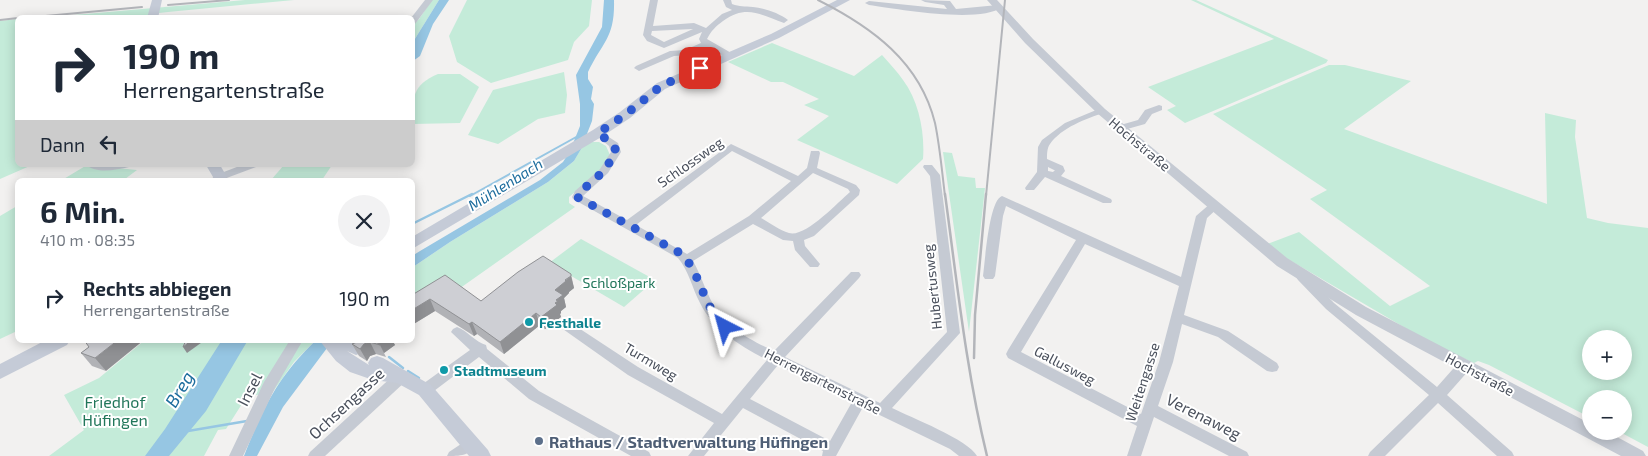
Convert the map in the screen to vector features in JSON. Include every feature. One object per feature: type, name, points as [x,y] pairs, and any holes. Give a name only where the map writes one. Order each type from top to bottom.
[{"type":"main road","points":[[153,15],[157,0]]},
{"type":"main road","points":[[415,242],[561,156],[625,115],[661,86],[796,26],[845,0]]},
{"type":"main road","points":[[0,372],[56,343]]},
{"type":"main road","points":[[342,344],[345,360],[366,373],[401,377]]},
{"type":"main road","points":[[377,363],[426,390],[475,450]]},
{"type":"street","points":[[415,18],[429,0]]},
{"type":"street","points":[[654,0],[647,35],[650,39],[661,44],[667,44],[704,30],[737,9],[760,10],[784,20]]},
{"type":"street","points":[[727,0],[730,5],[737,9]]},
{"type":"street","points":[[925,0],[947,3],[954,12]]},
{"type":"street","points":[[869,3],[971,13],[995,4]]},
{"type":"street","name":"Hochstraße","points":[[995,4],[1030,41],[1120,128],[1299,274],[1360,311],[1637,456]]},
{"type":"street","points":[[648,29],[689,26],[704,30]]},
{"type":"street","points":[[704,30],[703,39],[706,44],[730,56]]},
{"type":"street","points":[[667,44],[679,54]]},
{"type":"street","points":[[639,68],[672,53],[686,53],[706,44]]},
{"type":"street","points":[[1120,128],[1142,122],[1148,112],[1159,108]]},
{"type":"street","points":[[1030,188],[1047,170],[1043,148],[1048,138],[1090,114],[1101,111]]},
{"type":"street","points":[[592,136],[614,145],[616,152],[604,171],[577,197],[676,250],[687,259],[753,220],[812,169],[815,154]]},
{"type":"street","name":"Schlossweg","points":[[629,224],[731,147],[798,180]]},
{"type":"street","points":[[217,174],[244,167]]},
{"type":"street","name":"Hubertusweg","points":[[882,410],[954,333],[934,175],[928,167]]},
{"type":"street","points":[[753,220],[787,237],[798,238],[810,233],[855,193],[852,187],[812,169]]},
{"type":"street","points":[[1047,170],[1107,201]]},
{"type":"street","points":[[989,276],[997,216],[1002,200],[1186,284]]},
{"type":"street","name":"Weitengasse","points":[[1134,456],[1166,362],[1202,216],[1215,206]]},
{"type":"street","points":[[798,238],[799,247],[814,264]]},
{"type":"street","name":"Gallusweg","points":[[1083,238],[1013,354],[1144,423]]},
{"type":"street","name":"Herrengartenstraße","points":[[687,259],[714,317],[740,338],[860,400],[956,445],[970,456]]},
{"type":"street","name":"Hochstraße","points":[[1299,274],[1330,306],[1438,395],[1507,456]]},
{"type":"street","points":[[695,456],[776,358],[855,275]]},
{"type":"street","points":[[1177,317],[1223,334],[1272,367]]},
{"type":"street","name":"Turmweg","points":[[564,324],[633,371],[724,422]]},
{"type":"street","points":[[458,332],[534,395],[644,456]]},
{"type":"street","name":"Insel","points":[[236,456],[270,386],[296,343]]},
{"type":"street","points":[[426,390],[481,350]]},
{"type":"street","points":[[1375,456],[1438,395],[1465,365]]},
{"type":"street","name":"Ochsengasse","points":[[315,456],[383,396],[401,377]]},
{"type":"street","points":[[741,401],[830,453],[860,400]]},
{"type":"street","name":"Verenaweg","points":[[1150,408],[1242,456]]},
{"type":"street","points":[[454,456],[475,450]]},
{"type":"green space","points":[[245,0],[294,0],[150,15],[73,15]]},
{"type":"green space","points":[[432,0],[439,0],[415,39],[415,23]]},
{"type":"green space","points":[[467,0],[592,0],[589,26],[574,42],[568,60],[491,83],[457,62],[449,36]]},
{"type":"green space","points":[[1191,0],[1196,0],[1328,60],[1326,63],[1185,123],[1167,110],[1176,106],[1148,87],[1274,39]]},
{"type":"green space","points":[[15,19],[15,167],[27,167],[0,179],[0,21]]},
{"type":"green space","points":[[772,43],[854,76],[882,55],[909,88],[917,107],[922,128],[923,159],[897,184],[797,140],[829,116],[804,105],[819,99],[783,82],[771,82],[728,62]]},
{"type":"green space","points":[[1329,65],[1345,65],[1411,81],[1344,129],[1547,204],[1545,113],[1576,120],[1575,137],[1587,218],[1608,223],[1648,228],[1648,447],[1632,438],[1632,390],[1582,390],[1582,413],[1489,365],[1478,361],[1474,363],[1436,346],[1286,258],[1267,244],[1299,232],[1390,306],[1430,286],[1310,199],[1327,190],[1213,114]]},
{"type":"green space","points":[[564,72],[567,95],[565,113],[538,119],[498,144],[468,135],[493,90]]},
{"type":"green space","points":[[438,74],[460,74],[479,87],[460,123],[415,124],[415,93],[429,78]]},
{"type":"green space","points":[[599,142],[606,146],[610,155],[601,170],[569,197],[569,203],[575,207],[456,291],[415,310],[415,266],[548,182],[574,161],[583,145]]},
{"type":"green space","points":[[943,152],[952,153],[958,176],[975,178],[976,188],[985,188],[969,332]]},
{"type":"green space","points":[[84,167],[137,170],[126,178],[65,178]]},
{"type":"green space","points":[[282,167],[331,167],[323,178],[273,178]]},
{"type":"green space","points":[[15,207],[15,332],[0,339],[0,216]]},
{"type":"green space","name":"Schloßpark","points":[[581,239],[655,280],[624,307],[549,263]]},
{"type":"green space","name":"Friedhof Hüfingen","points":[[141,343],[313,343],[294,362],[272,393],[247,396],[226,429],[218,430],[204,456],[49,456],[84,430],[64,395],[99,378]]},
{"type":"water","points":[[439,0],[449,0],[433,24],[420,56],[415,60],[415,39]]},
{"type":"water","points":[[604,0],[614,0],[614,13],[610,31],[588,72],[588,79],[593,87],[591,99],[594,104],[592,121],[574,161],[548,182],[415,266],[415,254],[540,180],[563,162],[570,151],[580,126],[580,104],[576,75],[602,27]]},
{"type":"water","points":[[220,343],[246,343],[206,411],[169,456],[145,456],[165,429]]},
{"type":"water","points":[[313,343],[331,343],[283,407],[257,456],[244,456],[258,422],[273,394],[291,367]]},
{"type":"building","points":[[543,256],[571,274],[571,276],[555,290],[563,295],[556,300],[558,301],[555,303],[557,305],[541,317],[536,313],[500,342],[472,322],[469,324],[430,299],[415,308],[415,293],[445,275],[481,301],[518,272]]},
{"type":"building","points":[[86,343],[114,343],[95,358],[81,353],[89,347]]},
{"type":"building","points":[[354,343],[367,343],[360,349],[352,344]]},
{"type":"waterway","name":"Mühlenbach","points":[[470,196],[578,136]]},
{"type":"waterway","name":"Mühlenbach","points":[[415,222],[472,194]]},
{"type":"waterway","points":[[389,357],[403,368]]},
{"type":"waterway","points":[[408,371],[419,378]]},
{"type":"waterway","points":[[188,431],[247,421]]},
{"type":"railway","points":[[168,5],[229,0]]},
{"type":"railway","points":[[818,0],[857,22],[875,35],[906,64],[918,82],[928,101],[935,123],[945,196]]},
{"type":"railway","points":[[986,196],[1005,0]]},
{"type":"railway","points":[[56,15],[142,7]]},
{"type":"railway","points":[[0,20],[15,18]]},
{"type":"railway","points":[[945,194],[973,391],[987,456]]},
{"type":"railway","points":[[974,358],[975,315],[986,194]]},
{"type":"place","name":"Festhalle","points":[[529,322]]},
{"type":"place","name":"Stadtmuseum","points":[[444,370]]},
{"type":"place","name":"Rathaus / Stadtverwaltung Hüfingen","points":[[539,441]]},
{"type":"route","points":[[700,68],[653,91],[625,115],[598,133],[614,145],[616,152],[604,171],[577,197],[682,254],[692,267],[714,317],[725,327]]},
{"type":"water label","name":"Breg","points":[[179,389]]}]
